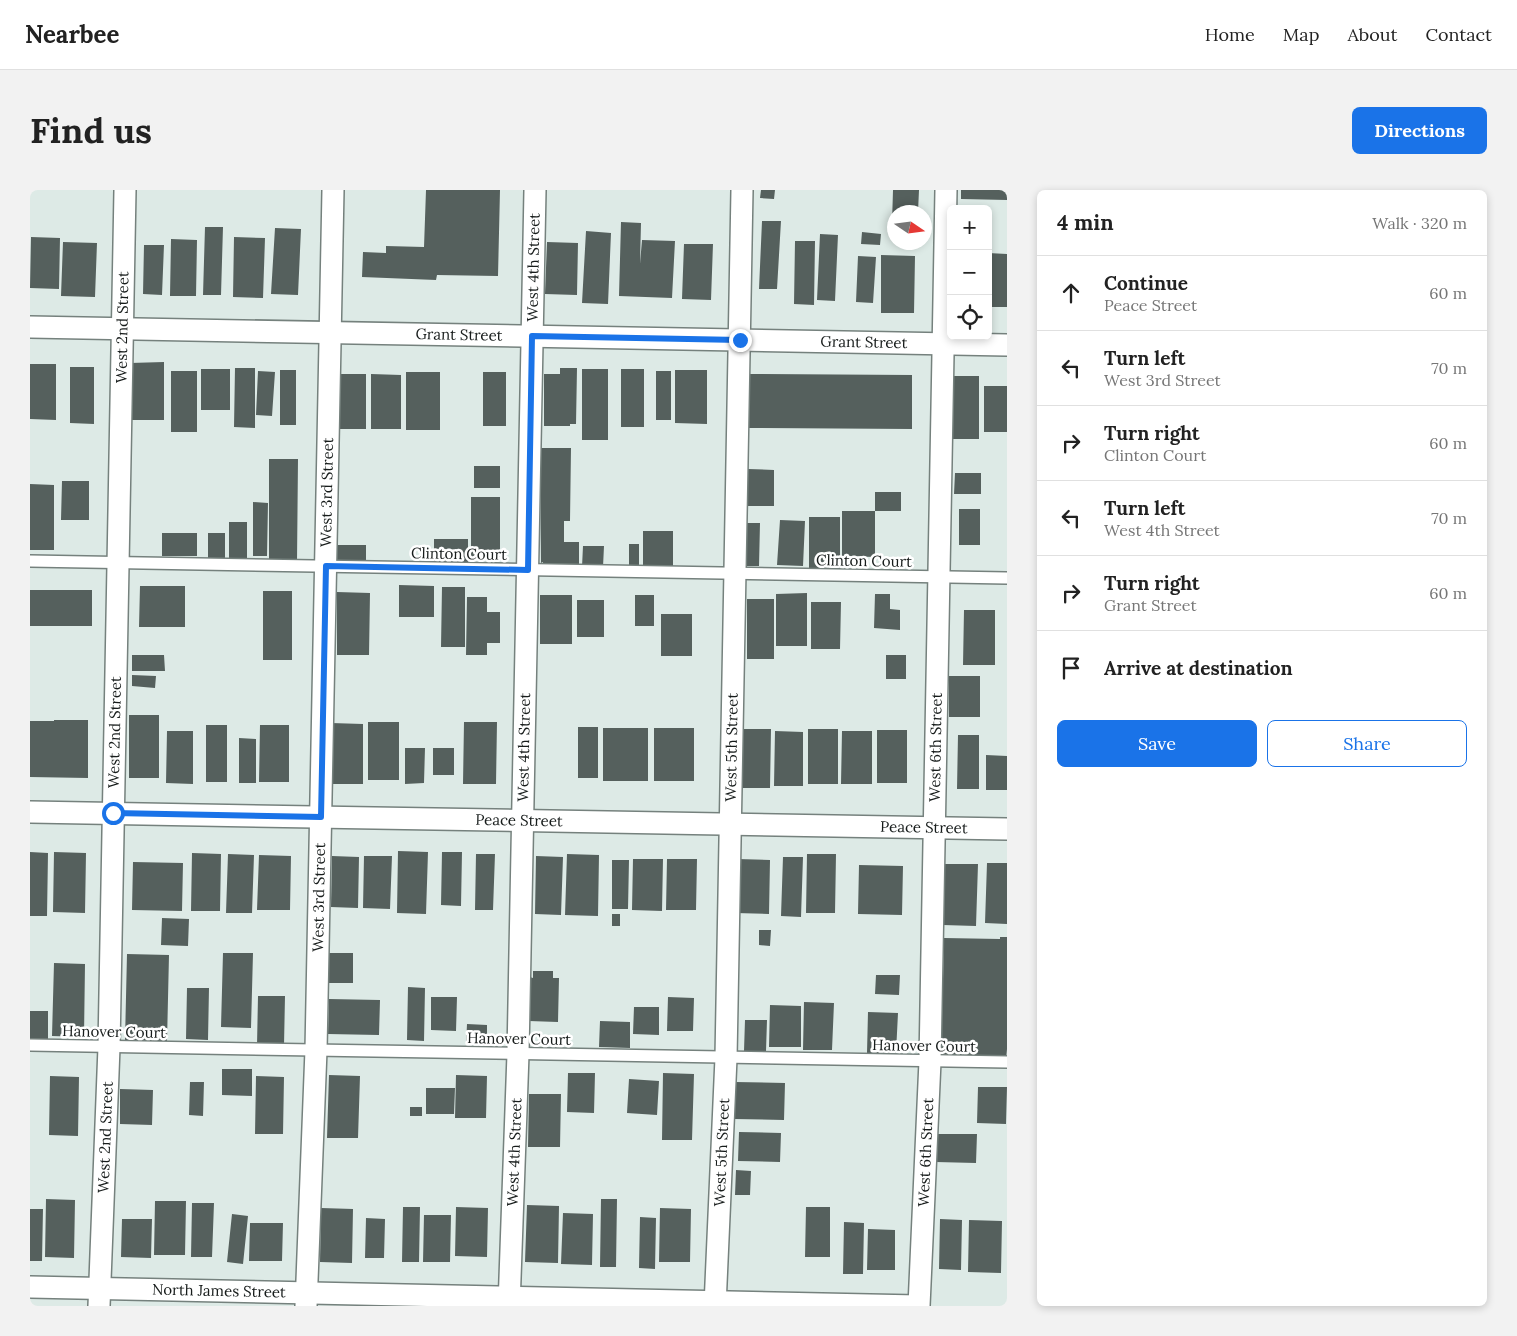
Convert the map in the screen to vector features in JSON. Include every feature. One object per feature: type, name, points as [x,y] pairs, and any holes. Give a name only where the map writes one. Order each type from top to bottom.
[{"type":"street","name":"West 2nd Street","points":[[99,1297],[108,1047],[125,190]]},
{"type":"street","name":"West 3rd Street","points":[[306,1300],[316,1050],[333,190]]},
{"type":"street","name":"West 4th Street","points":[[509,1302],[518,1054],[535,190]]},
{"type":"street","name":"West 5th Street","points":[[715,1304],[726,1058],[742,190]]},
{"type":"street","name":"West 6th Street","points":[[919,1306],[930,1061],[946,190]]},
{"type":"street","name":"Grant Street","points":[[30,327],[1007,345]]},
{"type":"street","name":"Peace Street","points":[[30,812],[1007,829]]},
{"type":"street","name":"North James Street","points":[[30,1287],[99,1297],[919,1306]]},
{"type":"lane","name":"Clinton Court","points":[[30,561],[1007,578]]},
{"type":"lane","name":"Hanover Court","points":[[30,1045],[1007,1062]]},
{"type":"building","points":[[426,190],[500,190],[498,276],[437,275],[436,280],[362,277],[363,252],[386,253],[386,246],[424,247]]},
{"type":"building","points":[[761,190],[775,190],[774,199],[760,198]]},
{"type":"building","points":[[893,190],[919,190],[918,205],[893,205]]},
{"type":"building","points":[[961,190],[1007,190],[1007,200],[961,199]]},
{"type":"building","points":[[762,221],[781,221],[777,289],[759,289]]},
{"type":"building","points":[[621,222],[641,223],[640,264],[642,240],[675,241],[672,298],[619,296]]},
{"type":"building","points":[[205,227],[223,227],[221,295],[203,295]]},
{"type":"building","points":[[275,228],[301,229],[298,295],[271,294]]},
{"type":"building","points":[[586,231],[611,233],[608,304],[582,303]]},
{"type":"building","points":[[862,232],[881,234],[880,245],[861,244]]},
{"type":"building","points":[[820,234],[838,235],[835,301],[817,300]]},
{"type":"building","points":[[31,237],[60,238],[59,289],[30,288]]},
{"type":"building","points":[[234,237],[265,238],[263,298],[233,297]]},
{"type":"building","points":[[171,239],[197,240],[196,296],[170,296]]},
{"type":"building","points":[[795,241],[815,241],[814,305],[794,304]]},
{"type":"building","points":[[63,242],[97,243],[95,297],[61,296]]},
{"type":"building","points":[[547,242],[578,243],[577,295],[545,294]]},
{"type":"building","points":[[684,244],[713,244],[711,300],[682,299]]},
{"type":"building","points":[[144,245],[164,245],[162,295],[143,294]]},
{"type":"building","points":[[992,253],[1007,254],[1007,307],[992,307]]},
{"type":"building","points":[[881,255],[915,256],[914,313],[881,313]]},
{"type":"building","points":[[858,256],[876,257],[873,303],[856,302]]},
{"type":"building","points":[[164,362],[164,420],[129,420],[130,363]]},
{"type":"building","points":[[30,364],[56,364],[56,420],[30,419]]},
{"type":"building","points":[[70,367],[94,367],[94,424],[70,423]]},
{"type":"building","points":[[235,368],[255,368],[255,428],[234,427]]},
{"type":"building","points":[[560,368],[577,368],[576,424],[570,424],[570,426],[544,426],[544,374],[560,374]]},
{"type":"building","points":[[201,369],[230,369],[230,410],[201,410]]},
{"type":"building","points":[[582,369],[608,369],[608,440],[582,440]]},
{"type":"building","points":[[621,369],[644,369],[644,427],[621,427]]},
{"type":"building","points":[[280,370],[296,370],[296,425],[280,425]]},
{"type":"building","points":[[675,370],[707,370],[707,424],[675,423]]},
{"type":"building","points":[[171,371],[197,371],[197,432],[171,432]]},
{"type":"building","points":[[258,371],[275,372],[272,416],[256,415]]},
{"type":"building","points":[[656,371],[671,371],[671,420],[656,420]]},
{"type":"building","points":[[406,372],[440,372],[440,430],[406,430]]},
{"type":"building","points":[[483,372],[506,372],[506,426],[483,426]]},
{"type":"building","points":[[339,374],[366,374],[366,429],[339,429]]},
{"type":"building","points":[[371,374],[401,375],[401,429],[371,429]]},
{"type":"building","points":[[749,374],[912,375],[912,429],[749,428]]},
{"type":"building","points":[[952,376],[979,376],[979,439],[952,439]]},
{"type":"building","points":[[984,386],[1007,386],[1007,432],[984,432]]},
{"type":"building","points":[[540,448],[571,448],[570,521],[564,521],[564,542],[579,542],[579,567],[543,567],[543,562],[541,563]]},
{"type":"building","points":[[269,459],[298,459],[297,562],[269,561]]},
{"type":"building","points":[[474,466],[500,466],[500,488],[474,488]]},
{"type":"building","points":[[748,469],[774,470],[774,506],[747,506]]},
{"type":"building","points":[[955,473],[981,473],[981,494],[954,494]]},
{"type":"building","points":[[62,481],[89,481],[89,520],[61,520]]},
{"type":"building","points":[[30,484],[54,485],[54,550],[30,550]]},
{"type":"building","points":[[875,492],[901,492],[901,511],[875,511]]},
{"type":"building","points":[[471,497],[500,497],[500,559],[471,559]]},
{"type":"building","points":[[253,502],[268,503],[267,556],[253,556]]},
{"type":"building","points":[[959,509],[980,509],[980,545],[959,545]]},
{"type":"building","points":[[842,511],[875,511],[875,557],[842,556]]},
{"type":"building","points":[[809,517],[840,517],[840,569],[809,569]]},
{"type":"building","points":[[780,520],[805,521],[803,566],[777,565]]},
{"type":"building","points":[[229,522],[247,522],[247,558],[229,558]]},
{"type":"building","points":[[743,523],[760,523],[759,566],[743,566]]},
{"type":"building","points":[[643,531],[673,531],[673,567],[643,567]]},
{"type":"building","points":[[162,533],[197,533],[197,556],[162,556]]},
{"type":"building","points":[[208,533],[225,533],[225,559],[208,559]]},
{"type":"building","points":[[434,539],[468,539],[468,563],[434,563]]},
{"type":"building","points":[[629,544],[639,544],[639,566],[629,566]]},
{"type":"building","points":[[336,545],[366,545],[366,562],[336,562]]},
{"type":"building","points":[[583,546],[604,546],[603,567],[582,567]]},
{"type":"building","points":[[399,585],[434,586],[434,617],[399,617]]},
{"type":"building","points":[[140,586],[185,586],[185,627],[139,627]]},
{"type":"building","points":[[442,587],[465,587],[465,647],[441,647]]},
{"type":"building","points":[[30,590],[92,590],[92,626],[30,626]]},
{"type":"building","points":[[263,591],[292,591],[292,660],[263,660]]},
{"type":"building","points":[[337,592],[370,593],[369,655],[337,655]]},
{"type":"building","points":[[807,593],[807,646],[776,646],[776,594]]},
{"type":"building","points":[[875,594],[890,594],[890,609],[900,610],[900,630],[874,628]]},
{"type":"building","points":[[540,595],[572,595],[572,644],[540,644]]},
{"type":"building","points":[[635,595],[654,595],[654,626],[635,626]]},
{"type":"building","points":[[467,597],[487,597],[487,612],[500,612],[500,643],[487,643],[487,655],[466,655]]},
{"type":"building","points":[[747,599],[774,599],[774,659],[747,659]]},
{"type":"building","points":[[577,600],[604,600],[604,637],[577,637]]},
{"type":"building","points":[[811,602],[841,602],[840,649],[811,649]]},
{"type":"building","points":[[964,610],[995,610],[995,665],[963,665]]},
{"type":"building","points":[[661,614],[692,614],[692,656],[661,656]]},
{"type":"building","points":[[132,655],[164,655],[165,671],[132,671]]},
{"type":"building","points":[[886,655],[906,655],[906,679],[886,679]]},
{"type":"building","points":[[132,675],[156,676],[155,688],[132,686]]},
{"type":"building","points":[[949,676],[980,676],[980,717],[949,717]]},
{"type":"building","points":[[129,715],[159,715],[159,778],[129,778]]},
{"type":"building","points":[[88,720],[88,778],[30,777],[30,721]]},
{"type":"building","points":[[368,722],[399,722],[399,780],[368,780]]},
{"type":"building","points":[[464,722],[497,722],[496,784],[463,784]]},
{"type":"building","points":[[331,723],[363,724],[363,784],[331,784]]},
{"type":"building","points":[[206,725],[227,725],[227,782],[206,782]]},
{"type":"building","points":[[260,725],[289,725],[289,782],[259,782]]},
{"type":"building","points":[[578,727],[598,727],[598,778],[578,778]]},
{"type":"building","points":[[603,728],[648,728],[648,781],[603,781]]},
{"type":"building","points":[[654,728],[694,728],[694,781],[654,781]]},
{"type":"building","points":[[736,729],[771,729],[770,788],[736,788]]},
{"type":"building","points":[[808,729],[838,729],[838,784],[808,784]]},
{"type":"building","points":[[877,730],[907,730],[907,783],[877,783]]},
{"type":"building","points":[[167,731],[193,731],[193,784],[166,783]]},
{"type":"building","points":[[775,731],[803,732],[803,786],[774,786]]},
{"type":"building","points":[[842,731],[872,731],[872,784],[841,784]]},
{"type":"building","points":[[958,735],[979,735],[979,789],[957,789]]},
{"type":"building","points":[[239,738],[256,739],[256,783],[239,783]]},
{"type":"building","points":[[405,748],[425,748],[424,783],[405,784]]},
{"type":"building","points":[[433,748],[454,748],[454,775],[433,775]]},
{"type":"building","points":[[986,755],[1007,756],[1007,790],[986,790]]},
{"type":"building","points":[[398,851],[428,852],[426,914],[397,913]]},
{"type":"building","points":[[30,852],[48,853],[47,916],[30,916]]},
{"type":"building","points":[[54,852],[86,853],[85,913],[53,912]]},
{"type":"building","points":[[442,852],[462,852],[461,906],[441,905]]},
{"type":"building","points":[[192,853],[221,854],[220,911],[191,911]]},
{"type":"building","points":[[228,854],[254,855],[252,913],[226,913]]},
{"type":"building","points":[[476,854],[495,854],[493,910],[475,910]]},
{"type":"building","points":[[567,854],[599,855],[598,916],[565,915]]},
{"type":"building","points":[[807,854],[836,854],[835,913],[806,913]]},
{"type":"building","points":[[259,855],[291,856],[290,910],[257,910]]},
{"type":"building","points":[[332,856],[359,857],[358,908],[331,907]]},
{"type":"building","points":[[364,856],[392,856],[390,909],[363,908]]},
{"type":"building","points":[[536,856],[563,857],[561,915],[535,914]]},
{"type":"building","points":[[783,857],[803,857],[801,917],[781,916]]},
{"type":"building","points":[[633,859],[663,859],[662,911],[632,910]]},
{"type":"building","points":[[667,859],[697,859],[696,910],[666,910]]},
{"type":"building","points":[[737,859],[770,860],[769,914],[735,913]]},
{"type":"building","points":[[612,860],[629,860],[628,909],[612,909]]},
{"type":"building","points":[[133,862],[183,863],[182,911],[132,910]]},
{"type":"building","points":[[987,863],[1007,863],[1007,924],[985,923]]},
{"type":"building","points":[[945,864],[978,864],[976,926],[943,925]]},
{"type":"building","points":[[859,865],[903,866],[902,915],[858,914]]},
{"type":"building","points":[[612,914],[620,914],[620,926],[612,926]]},
{"type":"building","points":[[162,918],[189,919],[188,946],[161,945]]},
{"type":"building","points":[[759,930],[771,930],[770,946],[759,945]]},
{"type":"building","points":[[1000,937],[1007,937],[1006,1060],[941,1059],[944,938],[1000,939]]},
{"type":"building","points":[[223,953],[253,953],[251,1028],[221,1027]]},
{"type":"building","points":[[329,953],[353,953],[353,983],[329,983]]},
{"type":"building","points":[[127,954],[169,955],[167,1042],[125,1041]]},
{"type":"building","points":[[54,963],[85,964],[84,1037],[52,1036]]},
{"type":"building","points":[[533,971],[553,971],[553,978],[559,978],[558,1022],[529,1021],[530,977],[533,978]]},
{"type":"building","points":[[876,975],[900,975],[899,995],[875,994]]},
{"type":"building","points":[[408,987],[425,988],[424,1041],[407,1040]]},
{"type":"building","points":[[187,988],[209,988],[208,1040],[186,1039]]},
{"type":"building","points":[[258,996],[285,996],[284,1046],[257,1046]]},
{"type":"building","points":[[431,997],[457,997],[456,1031],[431,1030]]},
{"type":"building","points":[[668,997],[694,998],[693,1031],[667,1031]]},
{"type":"building","points":[[329,999],[380,1000],[379,1035],[328,1034]]},
{"type":"building","points":[[804,1002],[834,1003],[832,1050],[803,1050]]},
{"type":"building","points":[[770,1005],[801,1006],[801,1047],[769,1047]]},
{"type":"building","points":[[634,1007],[659,1007],[659,1035],[633,1034]]},
{"type":"building","points":[[30,1011],[48,1011],[48,1040],[30,1039]]},
{"type":"building","points":[[868,1012],[898,1013],[896,1053],[867,1053]]},
{"type":"building","points":[[745,1020],[767,1020],[766,1051],[744,1051]]},
{"type":"building","points":[[600,1021],[630,1022],[630,1048],[599,1047]]},
{"type":"building","points":[[467,1024],[487,1025],[487,1045],[466,1045]]},
{"type":"building","points":[[222,1069],[252,1069],[252,1096],[222,1095]]},
{"type":"building","points":[[568,1073],[595,1073],[594,1113],[567,1112]]},
{"type":"building","points":[[663,1073],[694,1074],[692,1140],[662,1140]]},
{"type":"building","points":[[329,1075],[360,1076],[358,1138],[327,1138]]},
{"type":"building","points":[[456,1075],[487,1076],[486,1118],[455,1118]]},
{"type":"building","points":[[50,1076],[79,1077],[78,1136],[49,1135]]},
{"type":"building","points":[[256,1076],[284,1077],[283,1134],[255,1134]]},
{"type":"building","points":[[629,1079],[659,1081],[657,1115],[627,1113]]},
{"type":"building","points":[[190,1082],[204,1082],[203,1116],[189,1115]]},
{"type":"building","points":[[735,1082],[785,1083],[784,1120],[734,1119]]},
{"type":"building","points":[[978,1087],[1007,1087],[1006,1124],[977,1123]]},
{"type":"building","points":[[426,1088],[455,1088],[454,1114],[426,1114]]},
{"type":"building","points":[[120,1089],[153,1090],[152,1125],[120,1124]]},
{"type":"building","points":[[529,1094],[561,1094],[560,1147],[528,1147]]},
{"type":"building","points":[[410,1107],[422,1107],[422,1116],[410,1116]]},
{"type":"building","points":[[739,1132],[781,1133],[780,1162],[738,1161]]},
{"type":"building","points":[[936,1134],[977,1134],[976,1163],[936,1162]]},
{"type":"building","points":[[736,1170],[751,1171],[750,1195],[735,1195]]},
{"type":"building","points":[[46,1199],[75,1200],[74,1258],[45,1257]]},
{"type":"building","points":[[601,1199],[617,1199],[616,1267],[600,1267]]},
{"type":"building","points":[[155,1201],[186,1201],[185,1255],[154,1255]]},
{"type":"building","points":[[192,1203],[214,1203],[212,1257],[191,1257]]},
{"type":"building","points":[[527,1205],[559,1206],[558,1263],[525,1262]]},
{"type":"building","points":[[403,1207],[420,1207],[419,1262],[402,1262]]},
{"type":"building","points":[[456,1207],[488,1208],[487,1257],[455,1256]]},
{"type":"building","points":[[806,1207],[830,1207],[830,1257],[805,1257]]},
{"type":"building","points":[[321,1208],[353,1209],[352,1263],[320,1262]]},
{"type":"building","points":[[660,1208],[691,1209],[690,1262],[659,1262]]},
{"type":"building","points":[[30,1209],[43,1209],[42,1261],[30,1261]]},
{"type":"building","points":[[563,1213],[593,1214],[592,1265],[561,1264]]},
{"type":"building","points":[[232,1214],[248,1216],[243,1264],[227,1262]]},
{"type":"building","points":[[424,1215],[451,1215],[450,1262],[423,1262]]},
{"type":"building","points":[[640,1217],[656,1218],[655,1269],[639,1268]]},
{"type":"building","points":[[366,1218],[385,1219],[384,1258],[365,1258]]},
{"type":"building","points":[[122,1219],[152,1219],[151,1258],[121,1257]]},
{"type":"building","points":[[940,1219],[962,1220],[961,1270],[939,1269]]},
{"type":"building","points":[[969,1220],[1002,1221],[1001,1273],[968,1272]]},
{"type":"building","points":[[844,1222],[864,1223],[863,1274],[843,1274]]},
{"type":"building","points":[[250,1223],[283,1223],[282,1261],[249,1261]]},
{"type":"building","points":[[868,1229],[895,1230],[895,1270],[867,1270]]},
{"type":"route","points":[[113,813],[321,817],[326,566],[528,570],[532,336],[740,340]]}]
